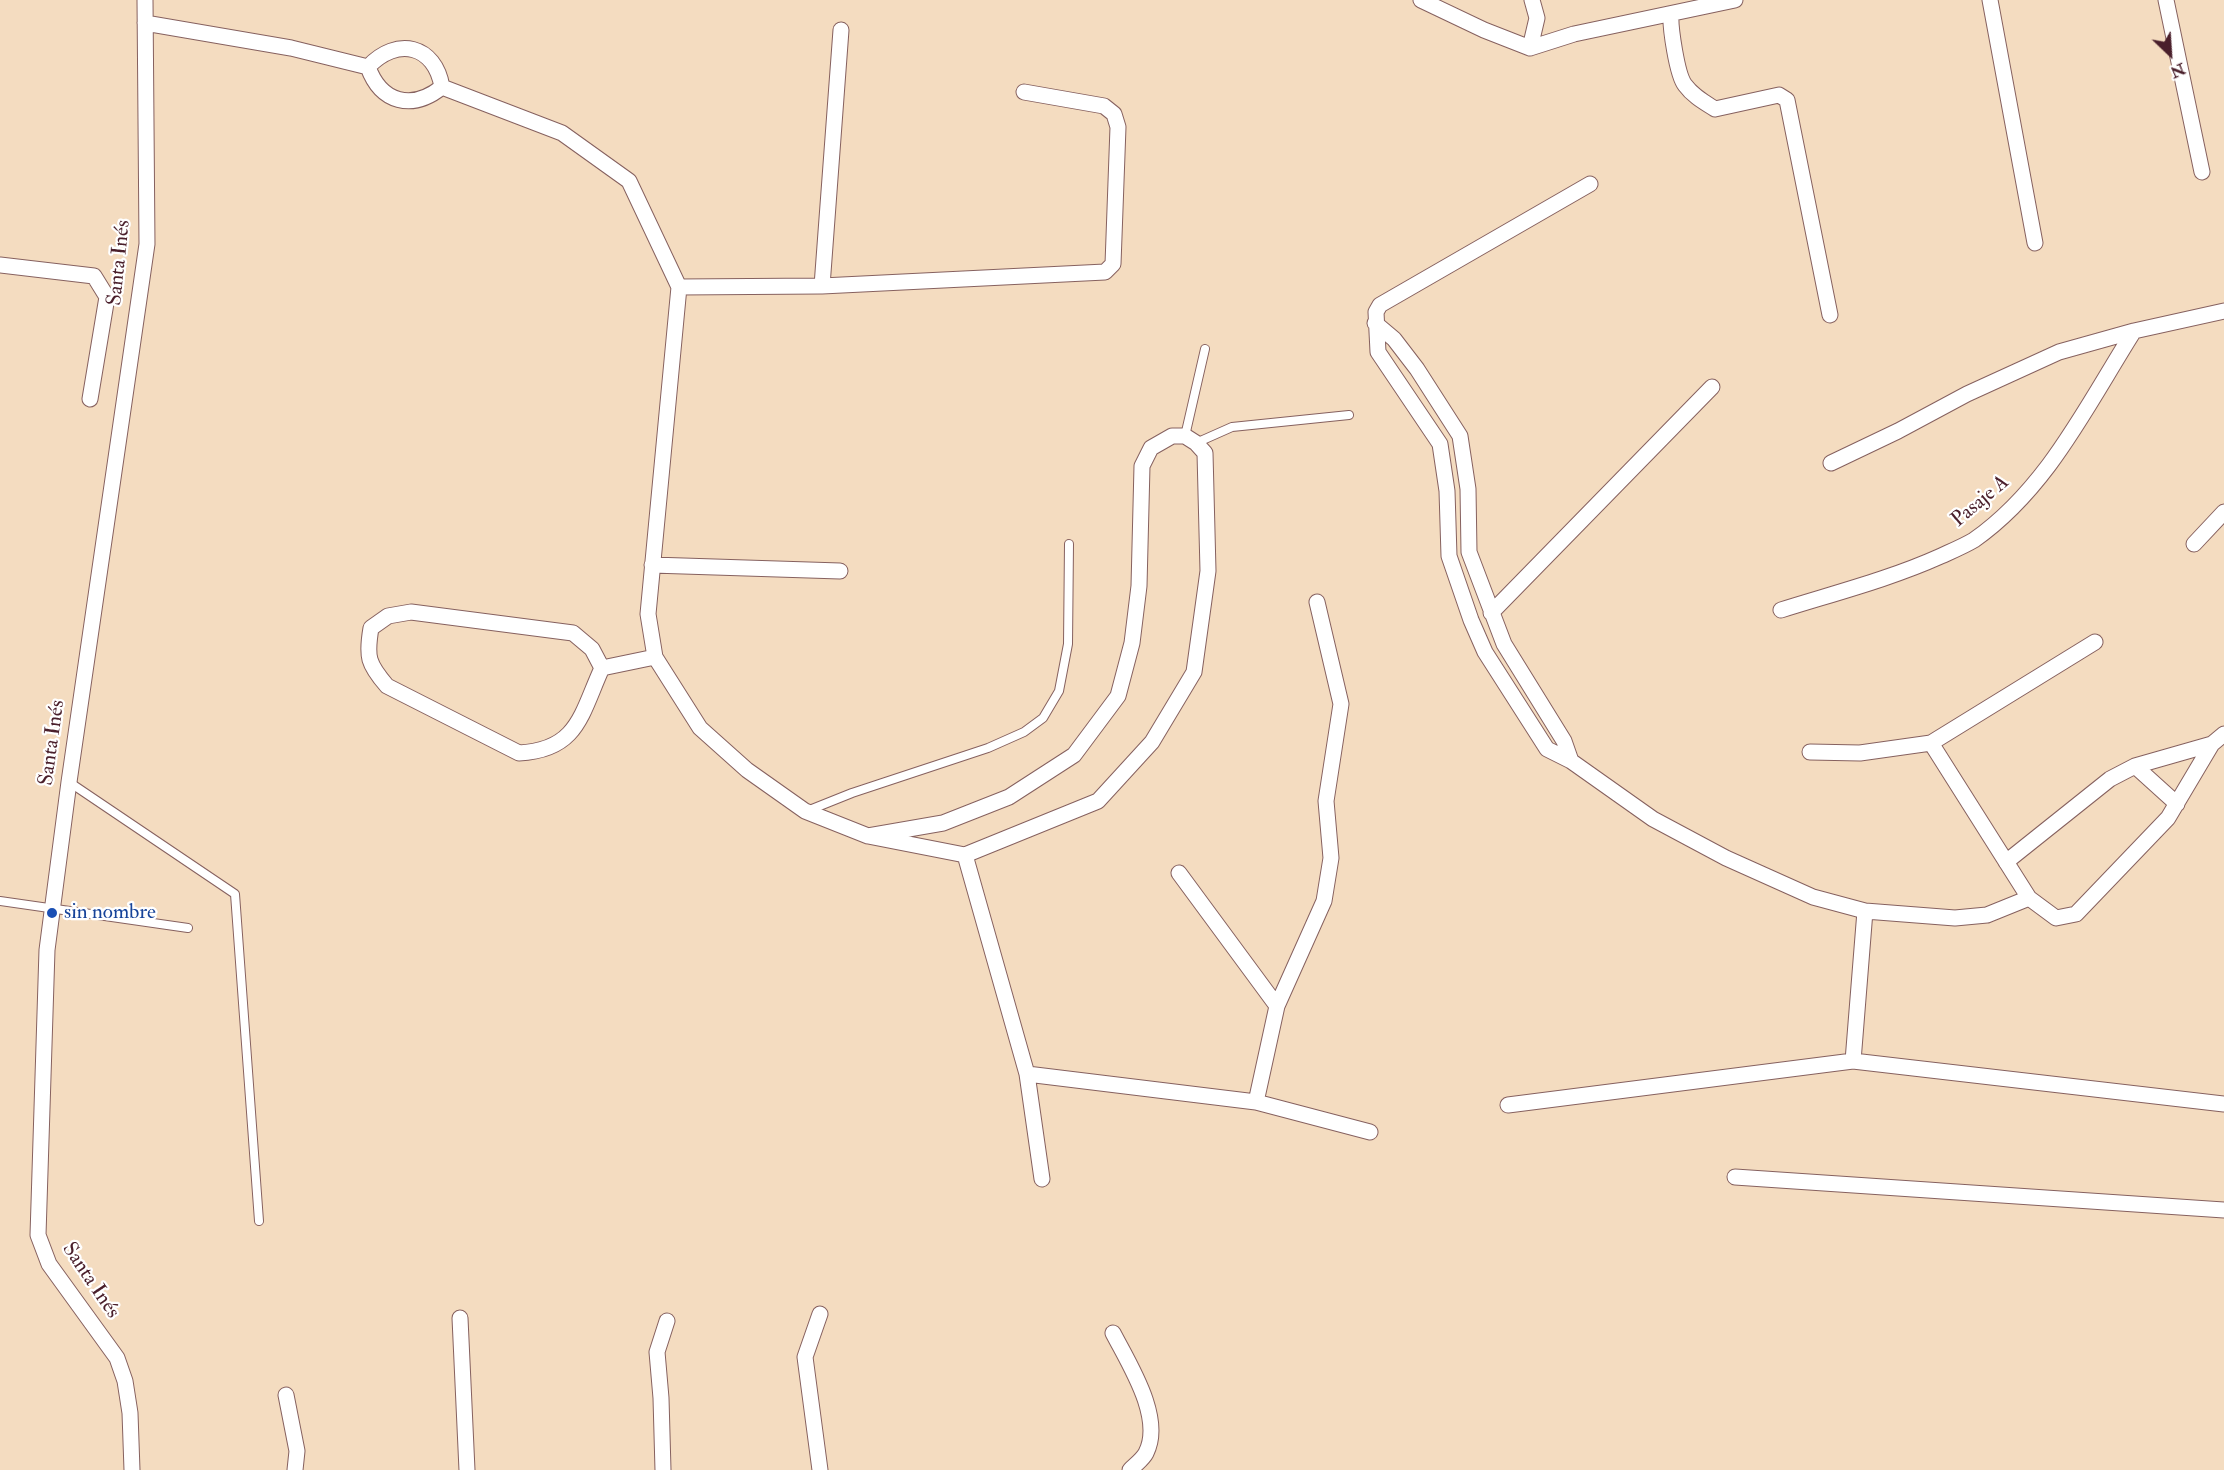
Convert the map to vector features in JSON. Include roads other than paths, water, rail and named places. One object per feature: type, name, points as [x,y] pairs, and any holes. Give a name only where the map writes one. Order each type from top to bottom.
[{"type":"street","name":"Santa Inés","points":[[132,1470],[130,1413],[125,1381],[117,1359],[49,1264],[38,1236],[47,950],[147,244],[145,0]]},
{"type":"street","points":[[1421,0],[1484,30],[1530,48],[1575,34],[1735,0]]},
{"type":"street","points":[[1530,48],[1537,18],[1532,0]]},
{"type":"street","points":[[1990,0],[2035,243]]},
{"type":"street","points":[[2166,0],[2202,172]]},
{"type":"street","points":[[1671,14],[1670,26],[1683,83],[1696,98],[1715,109],[1779,95],[1787,100],[1830,315]]},
{"type":"street","points":[[145,23],[291,48],[368,67]]},
{"type":"street","points":[[822,286],[841,30]]},
{"type":"street","points":[[368,67],[378,56],[391,50],[406,48],[420,52],[432,61],[440,73],[442,87]]},
{"type":"street","points":[[368,67],[373,80],[392,98],[419,101],[432,96],[442,87]]},
{"type":"street","points":[[442,87],[562,133],[629,181],[679,287],[648,614],[655,657],[700,728],[747,770],[805,811],[868,836],[965,855],[1098,801],[1152,742],[1194,672],[1208,571],[1205,453],[1191,439],[1172,435],[1151,448],[1142,466],[1138,586],[1132,643],[1118,696],[1074,755],[1010,797],[943,823],[868,836]]},
{"type":"street","points":[[679,287],[822,286],[1105,272],[1113,264],[1118,127],[1114,114],[1104,106],[1024,92]]},
{"type":"street","points":[[1590,184],[1380,305],[1376,312],[1378,352],[1440,444],[1447,491],[1449,556],[1485,652],[1548,749],[1571,761],[1653,819],[1725,858],[1813,897],[1865,911],[1955,918],[1986,915],[2028,898]]},
{"type":"street","points":[[0,265],[94,276],[107,297],[90,399]]},
{"type":"street","points":[[1831,463],[1967,394],[2059,352],[2134,331],[2224,311]]},
{"type":"street","points":[[1375,323],[1394,339],[1406,354],[1460,436],[1468,489],[1469,552],[1503,644],[1564,741],[1571,761]]},
{"type":"street","name":"Pasaje A","points":[[1781,610],[1918,566],[1972,541],[2008,512],[2062,447],[2085,414],[2134,331]]},
{"type":"street","points":[[1491,613],[1712,387]]},
{"type":"street","points":[[2194,544],[2224,512]]},
{"type":"street","points":[[652,565],[840,571]]},
{"type":"street","points":[[1256,1102],[1277,1005],[1324,901],[1331,858],[1326,801],[1341,704],[1317,602]]},
{"type":"street","points":[[411,612],[573,633],[592,649],[602,668],[574,729],[559,744],[540,752],[519,753],[387,686],[373,670],[367,652],[371,628],[388,616],[411,612]]},
{"type":"street","points":[[1810,753],[1860,753],[1931,743],[2095,642]]},
{"type":"street","points":[[602,668],[655,657]]},
{"type":"street","points":[[1931,743],[2028,898],[2056,918],[2076,914],[2168,818],[2218,739]]},
{"type":"street","points":[[2006,862],[2110,779],[2135,766],[2218,739]]},
{"type":"street","points":[[2135,766],[2177,804]]},
{"type":"street","points":[[965,855],[1027,1074],[1042,1179]]},
{"type":"street","points":[[1179,873],[1277,1005]]},
{"type":"street","points":[[1853,1061],[1865,911]]},
{"type":"street","points":[[1508,1105],[1853,1061],[2224,1104]]},
{"type":"street","points":[[1027,1074],[1256,1102],[1370,1132]]},
{"type":"street","points":[[1735,1177],[2224,1210]]},
{"type":"street","points":[[820,1314],[805,1357],[820,1470]]},
{"type":"street","points":[[460,1318],[467,1470]]},
{"type":"street","points":[[663,1470],[657,1352],[667,1321]]},
{"type":"street","points":[[1113,1333],[1145,1397],[1150,1415],[1150,1443],[1145,1455],[1130,1470]]},
{"type":"street","points":[[286,1395],[297,1451],[295,1470]]},
{"type":"lane","points":[[1205,349],[1191,439],[1232,428],[1349,415]]},
{"type":"lane","points":[[805,811],[988,748],[1024,732],[1043,718],[1059,691],[1068,644],[1069,544]]},
{"type":"lane","points":[[69,782],[235,894],[259,1221]]},
{"type":"lane","points":[[0,901],[189,928]]},
{"type":"place","name":"sin nombre","points":[[52,913]]}]
